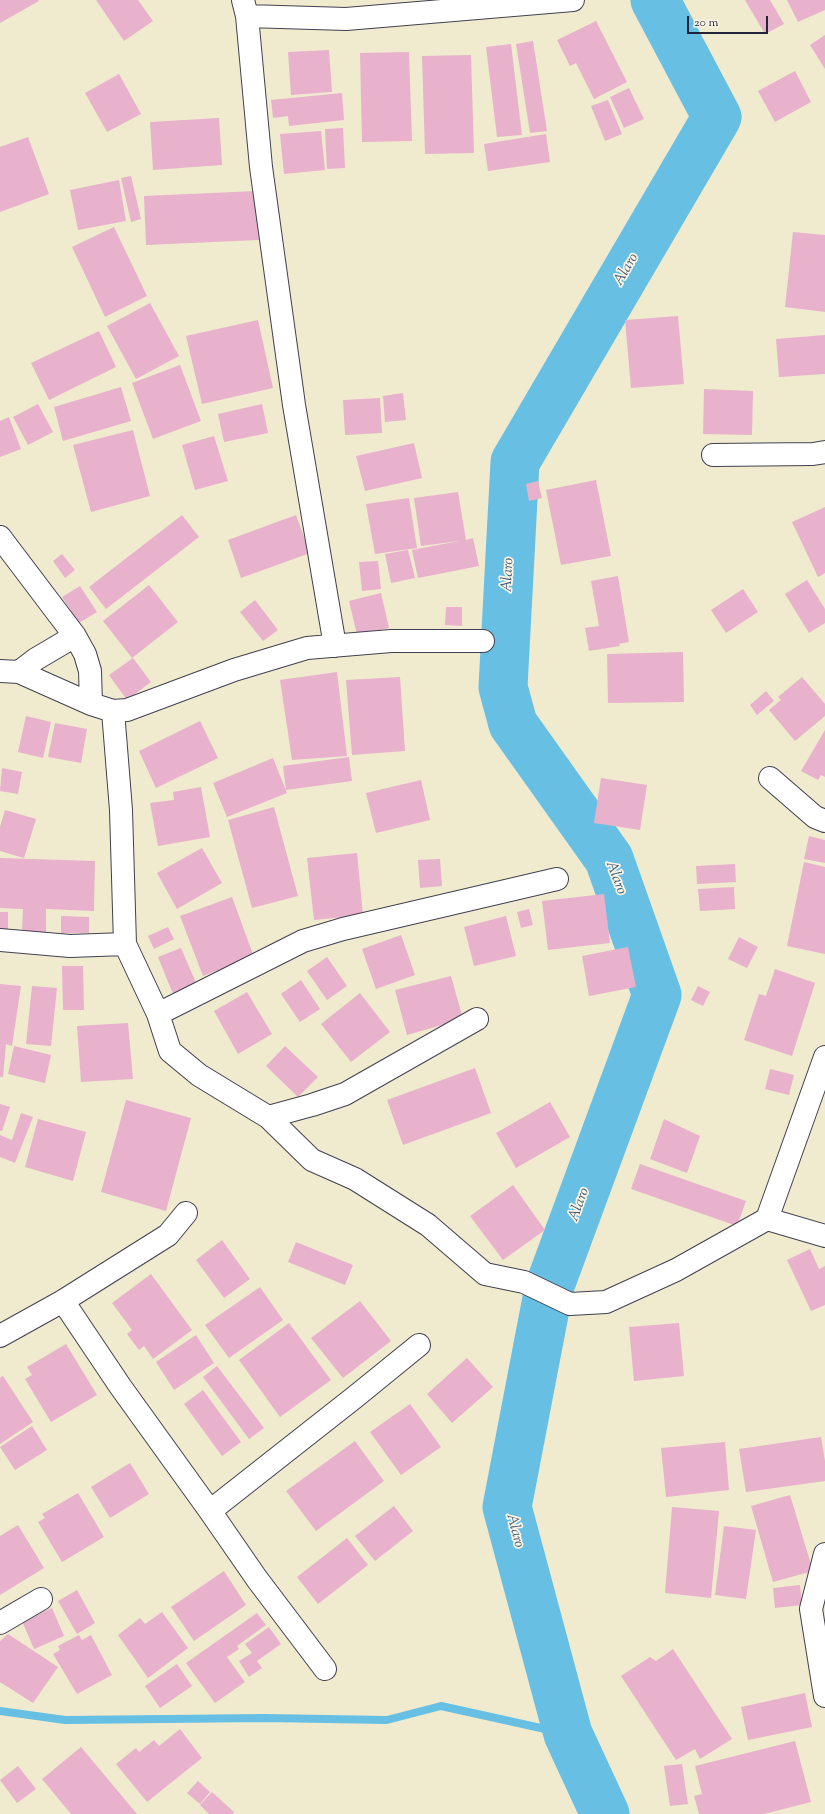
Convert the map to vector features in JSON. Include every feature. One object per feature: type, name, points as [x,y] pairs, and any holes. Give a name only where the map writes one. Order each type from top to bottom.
[{"type":"street","points":[[335,646],[294,405],[262,174],[245,8],[346,19],[573,0]]},
{"type":"street","points":[[713,455],[814,454],[825,452]]},
{"type":"street","points":[[0,537],[75,636],[85,654],[90,671],[92,704]]},
{"type":"street","points":[[10,671],[36,659],[75,636]]},
{"type":"street","points":[[10,671],[113,711],[127,710],[234,670],[307,648],[391,641],[483,641]]},
{"type":"street","points":[[113,711],[121,810],[125,944],[158,1014],[170,1051],[199,1075],[268,1116],[312,1160],[355,1179],[428,1225],[485,1274],[524,1282],[570,1304],[606,1302],[676,1270],[767,1219],[825,1057]]},
{"type":"street","points":[[770,778],[815,817],[825,821]]},
{"type":"street","points":[[158,1014],[303,941],[343,929],[557,879]]},
{"type":"street","points":[[0,940],[70,946],[125,944]]},
{"type":"street","points":[[268,1116],[312,1105],[345,1094],[477,1019]]},
{"type":"street","points":[[0,1336],[63,1302],[168,1235],[186,1213]]},
{"type":"street","points":[[767,1219],[825,1236]]},
{"type":"street","points":[[63,1302],[120,1386],[257,1579],[325,1669]]},
{"type":"street","points":[[210,1511],[355,1397],[419,1344]]},
{"type":"street","points":[[825,1554],[811,1609],[825,1696]]},
{"type":"street","points":[[0,1623],[41,1599]]},
{"type":"building","points":[[0,0],[38,0],[39,1],[0,23]]},
{"type":"building","points":[[96,0],[138,0],[153,21],[124,41]]},
{"type":"building","points":[[745,0],[770,0],[784,24],[765,34]]},
{"type":"building","points":[[787,0],[825,0],[825,10],[798,22]]},
{"type":"building","points":[[596,21],[627,82],[594,99],[576,63],[570,66],[557,40]]},
{"type":"building","points":[[825,35],[825,69],[810,45]]},
{"type":"building","points":[[533,41],[547,131],[530,133],[516,44]]},
{"type":"building","points":[[511,44],[522,135],[497,137],[486,47]]},
{"type":"building","points":[[329,50],[332,92],[291,95],[288,52]]},
{"type":"building","points":[[409,52],[412,141],[362,142],[360,53]]},
{"type":"building","points":[[471,55],[474,153],[425,154],[422,56]]},
{"type":"building","points":[[795,71],[811,102],[775,122],[758,91]]},
{"type":"building","points":[[119,74],[141,114],[107,132],[85,93]]},
{"type":"building","points":[[629,88],[644,119],[624,128],[610,97]]},
{"type":"building","points":[[342,93],[344,120],[289,126],[288,116],[273,118],[271,100]]},
{"type":"building","points":[[608,100],[622,134],[605,141],[591,106]]},
{"type":"building","points":[[219,118],[222,165],[153,170],[150,122]]},
{"type":"building","points":[[343,128],[345,168],[327,169],[325,129]]},
{"type":"building","points":[[321,131],[325,170],[284,174],[280,134]]},
{"type":"building","points":[[546,134],[550,162],[488,171],[484,144]]},
{"type":"building","points":[[28,137],[49,194],[0,212],[0,147]]},
{"type":"building","points":[[131,176],[141,219],[131,222],[121,178]]},
{"type":"building","points":[[119,180],[126,221],[78,230],[70,190]]},
{"type":"building","points":[[257,191],[259,240],[146,245],[144,196]]},
{"type":"building","points":[[114,227],[147,296],[105,317],[72,247]]},
{"type":"building","points":[[793,232],[825,235],[825,312],[785,307]]},
{"type":"building","points":[[150,303],[179,356],[136,379],[107,326]]},
{"type":"building","points":[[678,316],[684,384],[631,388],[625,320]]},
{"type":"building","points":[[258,320],[273,388],[202,404],[186,336]]},
{"type":"building","points":[[99,331],[116,367],[49,400],[31,363]]},
{"type":"building","points":[[825,335],[825,374],[779,377],[776,339]]},
{"type":"building","points":[[180,365],[201,421],[153,439],[132,383]]},
{"type":"building","points":[[121,387],[131,421],[63,441],[54,407]]},
{"type":"building","points":[[704,389],[753,391],[752,435],[703,434]]},
{"type":"building","points":[[403,393],[406,420],[385,422],[383,396]]},
{"type":"building","points":[[380,398],[382,433],[345,435],[343,400]]},
{"type":"building","points":[[38,404],[53,432],[28,445],[13,417]]},
{"type":"building","points":[[262,404],[268,433],[224,442],[218,414]]},
{"type":"building","points":[[9,417],[21,449],[0,457],[0,421]]},
{"type":"building","points":[[133,430],[150,496],[91,512],[73,445]]},
{"type":"building","points":[[214,436],[228,481],[195,490],[182,445]]},
{"type":"building","points":[[414,443],[422,478],[365,491],[356,456]]},
{"type":"building","points":[[596,480],[611,556],[561,565],[546,490]]},
{"type":"building","points":[[538,481],[542,498],[529,501],[526,484]]},
{"type":"building","points":[[458,492],[466,540],[473,538],[479,566],[418,578],[412,550],[459,541],[421,546],[414,498]]},
{"type":"building","points":[[409,498],[417,548],[375,554],[366,504]]},
{"type":"building","points":[[825,507],[825,573],[818,577],[792,522]]},
{"type":"building","points":[[182,515],[199,537],[106,609],[89,587]]},
{"type":"building","points":[[296,515],[310,553],[241,578],[228,540]]},
{"type":"building","points":[[408,550],[415,578],[391,583],[385,554]]},
{"type":"building","points":[[62,554],[75,570],[65,578],[53,561]]},
{"type":"building","points":[[378,561],[381,589],[362,591],[359,562]]},
{"type":"building","points":[[618,576],[629,642],[619,644],[620,646],[589,651],[585,628],[599,626],[591,581]]},
{"type":"building","points":[[807,580],[825,609],[825,623],[809,633],[785,594]]},
{"type":"building","points":[[149,585],[178,622],[132,658],[103,621]]},
{"type":"building","points":[[80,586],[97,612],[79,623],[62,597]]},
{"type":"building","points":[[743,589],[758,612],[726,633],[711,610]]},
{"type":"building","points":[[381,593],[389,628],[357,635],[349,601]]},
{"type":"building","points":[[255,600],[278,630],[263,641],[240,612]]},
{"type":"building","points":[[446,607],[462,607],[462,626],[445,625]]},
{"type":"building","points":[[683,652],[684,702],[608,703],[607,654]]},
{"type":"building","points":[[133,658],[151,682],[127,700],[109,675]]},
{"type":"building","points":[[337,672],[347,756],[292,760],[280,680]]},
{"type":"building","points":[[400,677],[405,751],[352,755],[346,680]]},
{"type":"building","points":[[802,677],[825,704],[825,716],[795,741],[769,710],[781,700],[778,697]]},
{"type":"building","points":[[766,691],[774,701],[757,715],[750,705]]},
{"type":"building","points":[[26,716],[51,722],[43,758],[18,752]]},
{"type":"building","points":[[200,721],[218,758],[156,788],[139,751]]},
{"type":"building","points":[[55,723],[87,729],[81,763],[48,757]]},
{"type":"building","points":[[825,730],[825,777],[821,775],[818,780],[801,771]]},
{"type":"building","points":[[349,757],[352,781],[286,790],[283,766]]},
{"type":"building","points":[[273,758],[287,793],[227,817],[213,783]]},
{"type":"building","points":[[2,768],[22,772],[18,794],[0,791]]},
{"type":"building","points":[[601,778],[647,785],[640,830],[594,823]]},
{"type":"building","points":[[421,780],[430,820],[376,833],[366,793]]},
{"type":"building","points":[[201,787],[210,837],[158,846],[150,803],[174,800],[173,792]]},
{"type":"building","points":[[274,807],[298,896],[252,908],[228,820]]},
{"type":"building","points":[[5,810],[36,819],[24,858],[0,851],[0,827]]},
{"type":"building","points":[[809,836],[825,840],[825,863],[804,859]]},
{"type":"building","points":[[202,848],[222,883],[177,909],[157,873]]},
{"type":"building","points":[[357,853],[363,915],[314,920],[307,858]]},
{"type":"building","points":[[0,858],[95,861],[94,911],[46,909],[46,932],[22,931],[23,909],[0,908]]},
{"type":"building","points":[[440,859],[442,886],[420,888],[418,860]]},
{"type":"building","points":[[804,862],[825,867],[825,954],[787,946]]},
{"type":"building","points":[[735,864],[736,882],[697,884],[696,866]]},
{"type":"building","points":[[734,887],[735,909],[700,911],[698,889]]},
{"type":"building","points":[[604,894],[610,943],[548,950],[542,901]]},
{"type":"building","points":[[232,897],[254,957],[203,976],[180,916]]},
{"type":"building","points":[[529,909],[533,925],[521,928],[517,912]]},
{"type":"building","points":[[0,912],[8,912],[8,934],[0,934]]},
{"type":"building","points":[[61,916],[89,917],[89,933],[61,933]]},
{"type":"building","points":[[506,916],[516,956],[474,966],[464,927]]},
{"type":"building","points":[[168,927],[174,939],[154,949],[148,936]]},
{"type":"building","points":[[401,935],[415,975],[376,989],[362,949]]},
{"type":"building","points":[[739,937],[758,947],[747,968],[728,959]]},
{"type":"building","points":[[628,947],[636,987],[589,996],[582,956]]},
{"type":"building","points":[[181,948],[197,985],[173,994],[158,957]]},
{"type":"building","points":[[327,957],[347,986],[327,1000],[307,971]]},
{"type":"building","points":[[62,966],[83,966],[84,1010],[63,1010]]},
{"type":"building","points":[[775,969],[815,983],[792,1056],[744,1040],[759,994],[766,996]]},
{"type":"building","points":[[451,976],[463,1019],[407,1035],[395,990]]},
{"type":"building","points":[[301,980],[320,1009],[300,1022],[281,994]]},
{"type":"building","points":[[0,984],[21,986],[12,1046],[6,1044],[3,1077],[0,1077]]},
{"type":"building","points":[[32,986],[57,988],[51,1046],[26,1044]]},
{"type":"building","points":[[698,986],[710,992],[703,1006],[691,1000]]},
{"type":"building","points":[[247,992],[272,1034],[238,1054],[214,1011]]},
{"type":"building","points":[[360,993],[390,1032],[351,1062],[321,1024]]},
{"type":"building","points":[[128,1023],[133,1079],[81,1082],[77,1026]]},
{"type":"building","points":[[14,1046],[51,1055],[45,1083],[8,1074]]},
{"type":"building","points":[[285,1046],[318,1077],[298,1097],[266,1066]]},
{"type":"building","points":[[475,1068],[491,1113],[403,1145],[387,1100]]},
{"type":"building","points":[[770,1069],[794,1075],[789,1095],[765,1089]]},
{"type":"building","points":[[126,1100],[191,1118],[166,1211],[101,1192]]},
{"type":"building","points":[[550,1102],[570,1137],[516,1168],[496,1133]]},
{"type":"building","points":[[0,1104],[10,1107],[2,1131],[0,1131]]},
{"type":"building","points":[[21,1113],[33,1117],[15,1163],[0,1157],[0,1135],[12,1140]]},
{"type":"building","points":[[38,1119],[86,1132],[73,1181],[25,1167]]},
{"type":"building","points":[[664,1119],[700,1136],[687,1173],[650,1159]]},
{"type":"building","points":[[640,1164],[746,1201],[737,1226],[631,1189]]},
{"type":"building","points":[[513,1185],[545,1230],[503,1260],[470,1216]]},
{"type":"building","points":[[222,1240],[250,1279],[224,1298],[196,1260]]},
{"type":"building","points":[[296,1242],[353,1265],[345,1285],[288,1262]]},
{"type":"building","points":[[810,1249],[819,1269],[825,1266],[825,1305],[811,1311],[787,1260]]},
{"type":"building","points":[[151,1274],[192,1330],[153,1359],[144,1346],[139,1350],[127,1334],[132,1330],[112,1303]]},
{"type":"building","points":[[260,1287],[283,1320],[229,1358],[205,1325]]},
{"type":"building","points":[[360,1301],[391,1341],[343,1378],[311,1338]]},
{"type":"building","points":[[289,1323],[331,1380],[280,1417],[239,1360]]},
{"type":"building","points":[[679,1323],[684,1376],[634,1381],[629,1327]]},
{"type":"building","points":[[196,1335],[214,1363],[174,1390],[156,1362]]},
{"type":"building","points":[[66,1344],[97,1395],[51,1422],[25,1379],[32,1375],[27,1367]]},
{"type":"building","points":[[467,1358],[493,1387],[452,1423],[427,1394]]},
{"type":"building","points":[[217,1366],[264,1428],[249,1439],[203,1377]]},
{"type":"building","points":[[3,1376],[33,1422],[0,1444],[0,1378]]},
{"type":"building","points":[[203,1390],[241,1442],[222,1456],[184,1404]]},
{"type":"building","points":[[410,1404],[441,1447],[401,1475],[370,1432]]},
{"type":"building","points":[[32,1426],[47,1450],[15,1470],[0,1447]]},
{"type":"building","points":[[821,1437],[825,1461],[825,1481],[746,1492],[739,1449]]},
{"type":"building","points":[[355,1441],[384,1481],[316,1531],[286,1491]]},
{"type":"building","points":[[725,1442],[729,1490],[666,1497],[661,1448]]},
{"type":"building","points":[[130,1463],[149,1494],[110,1518],[91,1487]]},
{"type":"building","points":[[78,1493],[104,1537],[62,1562],[38,1522],[45,1518],[42,1514]]},
{"type":"building","points":[[790,1495],[813,1571],[773,1582],[751,1506]]},
{"type":"building","points":[[394,1506],[413,1531],[375,1561],[355,1536]]},
{"type":"building","points":[[672,1507],[719,1511],[711,1598],[665,1593]]},
{"type":"building","points":[[18,1525],[44,1568],[0,1595],[0,1536]]},
{"type":"building","points":[[724,1526],[756,1530],[746,1599],[715,1595]]},
{"type":"building","points":[[347,1538],[368,1565],[318,1604],[297,1577]]},
{"type":"building","points":[[224,1571],[246,1605],[194,1641],[171,1607]]},
{"type":"building","points":[[800,1585],[802,1605],[775,1608],[773,1588]]},
{"type":"building","points":[[77,1590],[95,1623],[77,1634],[58,1601]]},
{"type":"building","points":[[52,1608],[64,1636],[34,1649],[22,1621]]},
{"type":"building","points":[[162,1612],[188,1648],[148,1678],[118,1635],[140,1618],[145,1624]]},
{"type":"building","points":[[257,1613],[266,1625],[237,1646],[239,1649],[227,1657],[245,1682],[215,1703],[186,1663]]},
{"type":"building","points":[[269,1627],[281,1644],[257,1661],[262,1668],[249,1677],[239,1661],[252,1653],[245,1644]]},
{"type":"building","points":[[8,1634],[58,1667],[33,1703],[0,1682],[0,1641]]},
{"type":"building","points":[[79,1635],[82,1640],[91,1635],[112,1675],[77,1694],[53,1654],[60,1650],[58,1646]]},
{"type":"building","points":[[673,1649],[732,1739],[700,1759],[695,1749],[676,1760],[621,1676],[650,1657],[656,1661]]},
{"type":"building","points":[[177,1664],[192,1686],[160,1708],[145,1686]]},
{"type":"building","points":[[805,1693],[812,1727],[748,1740],[741,1707]]},
{"type":"building","points":[[180,1729],[202,1758],[147,1802],[116,1764],[136,1748],[139,1752],[154,1740],[159,1746]]},
{"type":"building","points":[[795,1741],[811,1802],[764,1814],[699,1814],[694,1796],[702,1794],[695,1766]]},
{"type":"building","points":[[81,1747],[137,1814],[71,1814],[42,1779]]},
{"type":"building","points":[[682,1764],[688,1804],[670,1806],[664,1766]]},
{"type":"building","points":[[18,1766],[36,1789],[17,1803],[0,1780]]},
{"type":"building","points":[[198,1781],[210,1792],[200,1804],[187,1793]]},
{"type":"building","points":[[212,1792],[234,1812],[233,1814],[209,1814],[200,1805]]},
{"type":"waterway","name":"Alaro","points":[[605,1814],[568,1734],[507,1507],[549,1288],[657,995],[609,859],[513,724],[503,687],[515,462],[717,117],[655,0]]},
{"type":"waterway","points":[[0,1711],[65,1720],[265,1718],[387,1720],[441,1706],[568,1734]]}]
